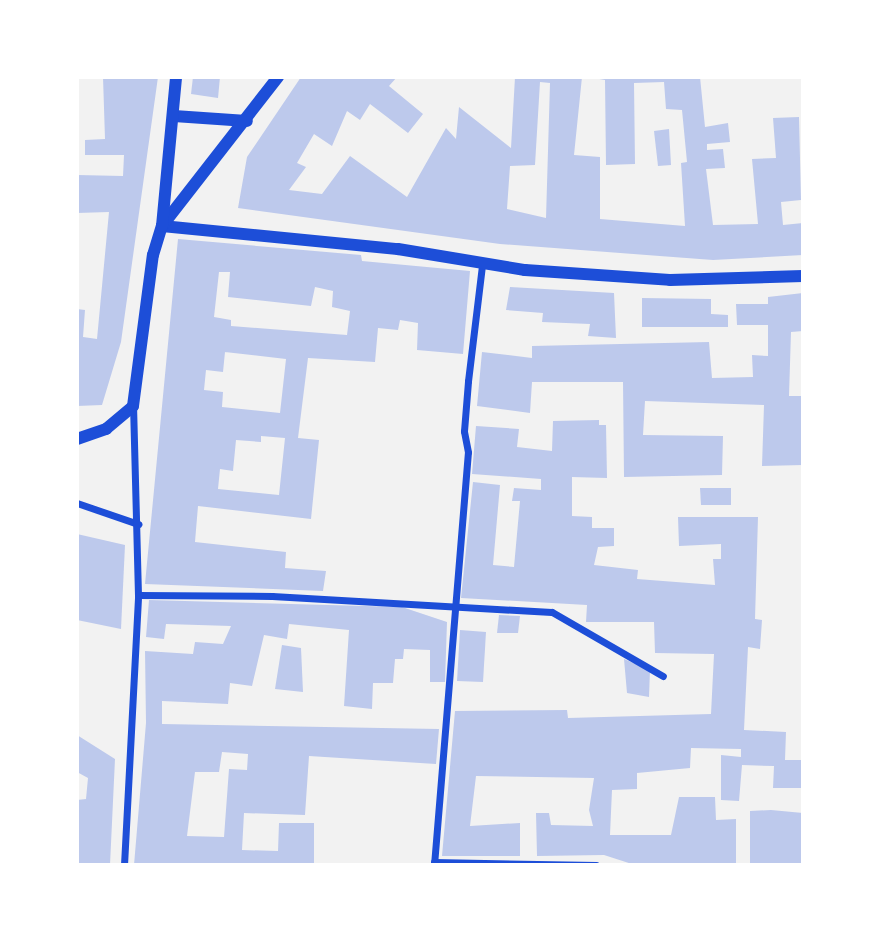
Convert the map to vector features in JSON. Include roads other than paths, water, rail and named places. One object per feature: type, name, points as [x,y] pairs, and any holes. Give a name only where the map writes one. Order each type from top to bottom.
[{"type":"street","points":[[124,865],[138,595],[134,406],[153,255],[162,226],[176,77]]},
{"type":"street","points":[[162,226],[247,121],[278,77]]},
{"type":"street","points":[[174,116],[247,121]]},
{"type":"street","points":[[162,226],[398,248],[482,265],[670,281],[803,276]]},
{"type":"street","points":[[482,265],[468,381],[464,431],[468,452],[434,863],[596,865]]},
{"type":"street","points":[[77,439],[106,429],[134,406]]},
{"type":"street","points":[[77,503],[138,524]]},
{"type":"street","points":[[138,595],[272,596],[552,612],[663,676]]}]
